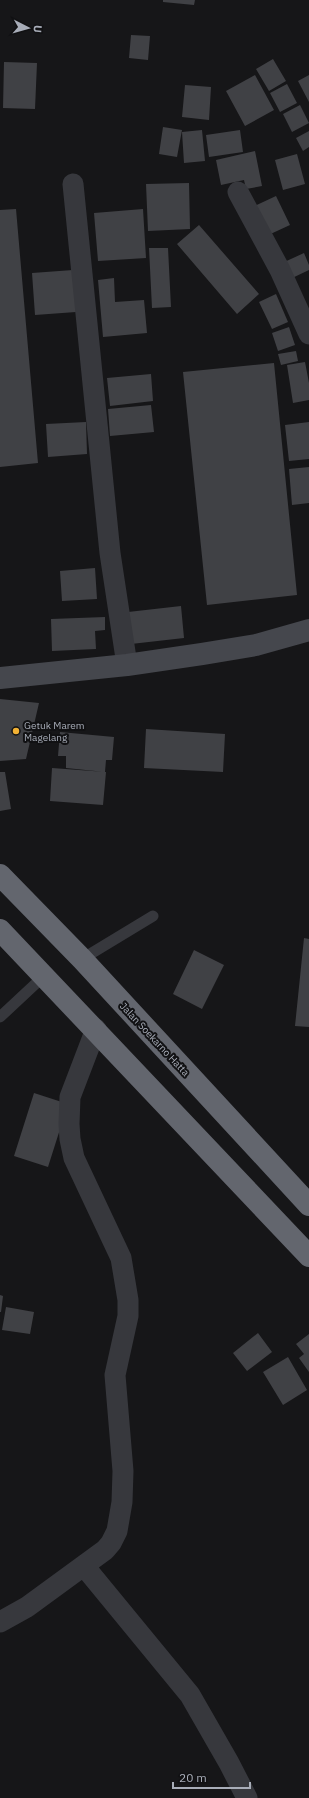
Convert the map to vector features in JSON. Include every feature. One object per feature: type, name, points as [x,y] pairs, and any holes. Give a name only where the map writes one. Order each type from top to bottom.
[{"type":"highway","name":"Jalan Soekarno Hatta","points":[[0,875],[82,959],[309,1205]]},
{"type":"highway","points":[[0,930],[96,1029],[248,1193],[309,1256]]},
{"type":"street","points":[[73,184],[110,553],[127,665]]},
{"type":"street","points":[[238,192],[280,270],[309,334]]},
{"type":"street","points":[[0,678],[127,665],[256,645],[309,630]]},
{"type":"street","points":[[0,1622],[27,1607],[105,1550],[116,1531],[120,1519],[123,1472],[115,1374],[128,1316],[127,1284],[121,1258],[74,1158],[70,1139],[70,1097],[96,1029]]},
{"type":"street","points":[[84,1566],[190,1695],[247,1798]]},
{"type":"lane","points":[[82,959],[154,916]]},
{"type":"lane","points":[[0,1016],[45,976]]},
{"type":"building","points":[[163,0],[195,0],[194,5],[163,2]]},
{"type":"building","points":[[131,35],[150,36],[148,60],[129,58]]},
{"type":"building","points":[[273,59],[286,81],[269,91],[256,69]]},
{"type":"building","points":[[4,62],[37,63],[35,109],[3,108]]},
{"type":"building","points":[[255,75],[274,110],[245,126],[226,91]]},
{"type":"building","points":[[309,75],[309,102],[298,81]]},
{"type":"building","points":[[287,84],[297,103],[280,112],[270,93]]},
{"type":"building","points":[[185,85],[211,87],[209,120],[182,117]]},
{"type":"building","points":[[300,105],[309,123],[292,132],[283,114]]},
{"type":"building","points":[[163,127],[182,130],[177,157],[159,154]]},
{"type":"building","points":[[202,130],[205,161],[184,163],[182,132]]},
{"type":"building","points":[[240,130],[243,152],[209,157],[206,135]]},
{"type":"building","points":[[309,131],[309,147],[303,151],[296,138]]},
{"type":"building","points":[[255,151],[262,186],[246,189],[244,180],[221,185],[216,160]]},
{"type":"building","points":[[297,154],[305,184],[283,190],[275,160]]},
{"type":"building","points":[[189,183],[190,229],[148,231],[146,184]]},
{"type":"building","points":[[276,196],[290,225],[264,237],[250,208]]},
{"type":"building","points":[[16,209],[38,463],[0,467],[0,210]]},
{"type":"building","points":[[143,209],[146,258],[98,261],[94,213]]},
{"type":"building","points":[[199,225],[259,294],[237,314],[177,244]]},
{"type":"building","points":[[149,248],[168,248],[171,307],[152,308]]},
{"type":"building","points":[[304,253],[309,265],[309,270],[288,280],[280,264]]},
{"type":"building","points":[[73,270],[76,312],[35,315],[32,273]]},
{"type":"building","points":[[114,278],[115,302],[144,300],[147,333],[103,337],[98,280]]},
{"type":"building","points":[[276,294],[288,322],[272,329],[259,302]]},
{"type":"building","points":[[289,327],[295,345],[278,351],[272,333]]},
{"type":"building","points":[[296,351],[298,361],[281,365],[278,354]]},
{"type":"building","points":[[305,362],[309,383],[309,400],[293,403],[287,365]]},
{"type":"building","points":[[274,363],[297,595],[207,605],[183,372]]},
{"type":"building","points":[[151,374],[153,401],[110,406],[107,378]]},
{"type":"building","points":[[151,405],[154,432],[110,436],[108,409]]},
{"type":"building","points":[[86,422],[87,454],[48,457],[46,424]]},
{"type":"building","points":[[309,422],[309,459],[289,461],[285,425]]},
{"type":"building","points":[[309,467],[309,503],[292,505],[289,469]]},
{"type":"building","points":[[95,568],[97,599],[62,601],[60,571]]},
{"type":"building","points":[[181,606],[184,638],[131,644],[128,612]]},
{"type":"building","points":[[105,617],[105,630],[95,631],[96,649],[52,651],[51,619]]},
{"type":"building","name":"Getuk Marem Magelang","points":[[0,699],[39,703],[26,759],[0,761]]},
{"type":"building","points":[[146,729],[225,734],[223,772],[144,768]]},
{"type":"building","points":[[60,732],[114,737],[112,760],[106,760],[105,772],[66,768],[66,756],[58,756]]},
{"type":"building","points":[[52,768],[106,772],[103,805],[50,801]]},
{"type":"building","points":[[0,772],[5,772],[11,809],[0,811]]},
{"type":"building","points":[[304,938],[309,939],[309,1027],[295,1026]]},
{"type":"building","points":[[194,950],[224,965],[202,1009],[173,994]]},
{"type":"building","points":[[34,1093],[68,1104],[48,1167],[14,1156]]},
{"type":"building","points":[[0,1295],[3,1296],[1,1312],[0,1312]]},
{"type":"building","points":[[6,1307],[34,1312],[30,1334],[2,1330]]},
{"type":"building","points":[[258,1333],[272,1352],[247,1371],[233,1353]]},
{"type":"building","points":[[309,1334],[309,1372],[299,1358],[304,1354],[296,1344]]},
{"type":"building","points":[[288,1357],[307,1390],[283,1405],[263,1372]]},
{"type":"place","name":"Getuk Marem Magelang","points":[[16,731]]}]
